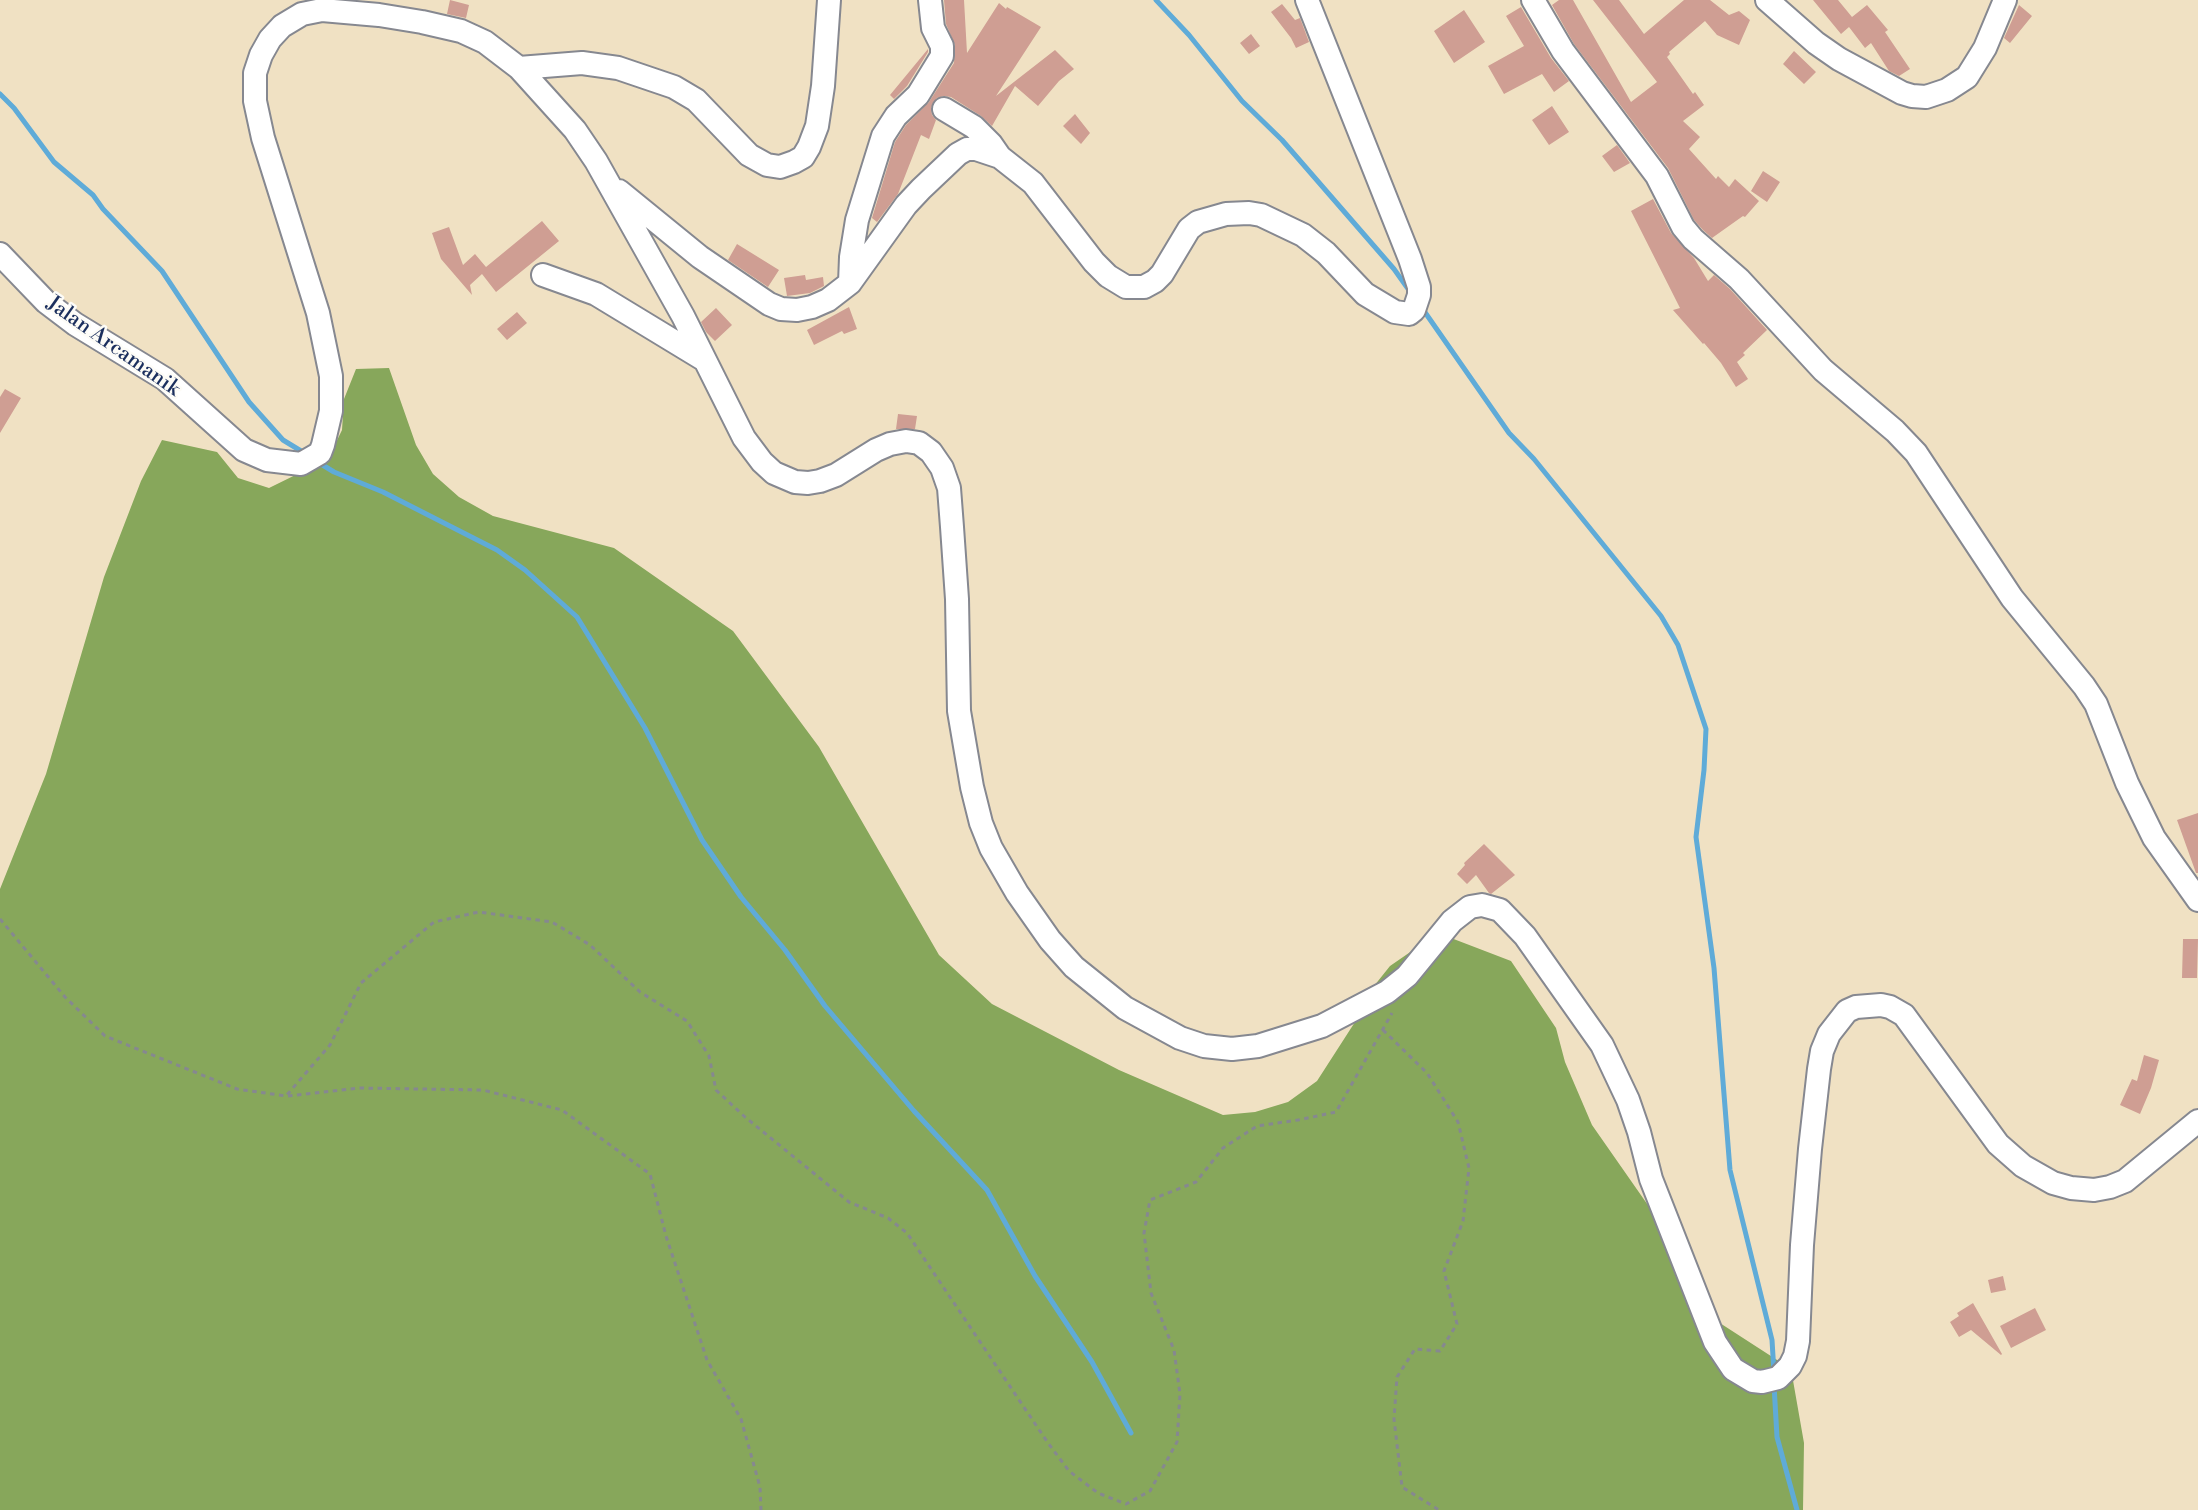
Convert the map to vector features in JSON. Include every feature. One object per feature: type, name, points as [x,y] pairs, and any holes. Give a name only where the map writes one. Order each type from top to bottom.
[{"type":"street","points":[[519,68],[582,63],[618,68],[674,87],[696,100],[749,155],[767,165],[780,167],[803,157],[817,126],[823,86],[829,0]]},
{"type":"street","points":[[850,283],[851,257],[857,220],[883,136],[896,116],[918,96],[942,56],[942,46],[933,28],[930,0]]},
{"type":"street","points":[[944,110],[974,127],[1000,156],[1033,183],[1094,262],[1108,276],[1126,287],[1144,287],[1155,281],[1189,229],[1198,222],[1226,214],[1249,213],[1261,215],[1303,235],[1321,248],[1365,294],[1395,312],[1409,314],[1414,310],[1419,295],[1419,287],[1410,259],[1321,30],[1307,0]]},
{"type":"street","points":[[1533,0],[1563,51],[1653,170],[1683,227],[1693,239],[1739,279],[1823,370],[1900,435],[1916,453],[2012,598],[2096,704],[2127,783],[2154,838],[2198,900]]},
{"type":"street","points":[[1767,0],[1816,43],[1839,59],[1902,93],[1926,97],[1947,90],[1967,77],[1985,48],[2005,0]]},
{"type":"street","name":"Jalan Arcamanik","points":[[0,254],[46,302],[75,324],[165,379],[244,450],[267,460],[310,459],[331,411],[331,376],[318,313],[263,138],[255,101],[255,74],[261,55],[270,39],[282,26],[302,14],[322,10],[404,10]]},
{"type":"street","points":[[404,10],[430,24],[460,31],[485,42],[519,68],[575,130],[611,185],[744,438],[762,462],[774,473],[785,480],[807,483],[820,481],[844,470],[890,444],[906,441],[919,443],[931,452],[942,468],[949,488],[957,599],[959,711],[972,787],[981,823],[991,848],[1011,884],[1050,940],[1074,966],[1125,1008],[1155,1027],[1204,1046],[1232,1049],[1258,1046],[1322,1026],[1388,992],[1407,976],[1452,921],[1470,907],[1482,905],[1500,910],[1525,936],[1602,1045],[1628,1100],[1652,1179],[1715,1342],[1733,1369],[1745,1378],[1762,1382],[1778,1377],[1790,1366],[1795,1356],[1799,1331],[1802,1245],[1810,1149],[1819,1069],[1822,1050],[1828,1034],[1847,1011],[1856,1007],[1881,1005],[1904,1015],[1998,1144],[2023,1166],[2053,1183],[2071,1188],[2094,1190],[2125,1181],[2198,1122]]},
{"type":"street","points":[[611,185],[700,257],[768,304],[781,309],[797,310],[828,300],[850,283],[906,205],[958,154],[976,149],[1000,156]]},
{"type":"street","points":[[543,275],[596,294],[617,305],[704,360]]},
{"type":"path","points":[[286,1096],[330,1045],[361,983],[434,922],[479,912],[552,922],[590,945],[640,992],[687,1021],[709,1056],[716,1090],[745,1117],[849,1202],[888,1218],[907,1233],[1048,1443],[1070,1471],[1098,1492],[1126,1504],[1150,1491],[1177,1442],[1180,1394],[1174,1350],[1151,1293],[1144,1233],[1150,1200],[1196,1182],[1223,1148],[1257,1126],[1336,1112],[1394,1009]]},
{"type":"path","points":[[0,919],[65,997],[105,1036],[237,1089],[286,1096],[359,1088],[483,1090],[562,1110],[650,1174],[666,1236],[707,1360],[741,1419],[760,1487],[761,1510]]},
{"type":"path","points":[[1383,1030],[1427,1073],[1458,1122],[1469,1168],[1463,1221],[1444,1271],[1457,1324],[1440,1351],[1415,1349],[1398,1377],[1394,1419],[1402,1487],[1439,1510]]},
{"type":"green space","points":[[389,368],[416,445],[433,474],[459,497],[493,516],[614,548],[733,631],[819,747],[939,955],[992,1004],[1119,1070],[1223,1115],[1255,1112],[1288,1102],[1317,1081],[1355,1022],[1370,991],[1390,966],[1419,946],[1451,938],[1511,961],[1556,1028],[1565,1062],[1592,1125],[1666,1231],[1709,1316],[1791,1369],[1804,1443],[1803,1510],[0,1510],[0,889],[46,774],[104,577],[141,481],[162,440],[217,452],[238,478],[269,488],[328,459],[342,430],[344,399],[356,369]]},
{"type":"building","points":[[450,0],[469,5],[466,18],[447,14]]},
{"type":"building","points":[[944,0],[964,0],[967,53],[999,3],[1041,27],[996,96],[1055,50],[1074,69],[1059,81],[1038,106],[1015,86],[992,126],[981,116],[951,97],[937,98],[931,108],[936,120],[929,139],[921,135],[898,194],[877,222],[872,218],[895,142],[906,125],[929,102],[954,63],[955,45],[946,24]]},
{"type":"building","points":[[1559,0],[1573,0],[1631,102],[1657,82],[1593,0],[1619,0],[1644,34],[1684,0],[1710,0],[1729,15],[1739,11],[1750,20],[1739,45],[1717,35],[1705,21],[1669,52],[1667,57],[1693,94],[1695,92],[1704,105],[1683,121],[1700,137],[1689,149],[1716,179],[1718,176],[1729,187],[1735,179],[1759,201],[1745,217],[1743,216],[1712,238],[1694,220],[1668,168],[1574,44],[1552,5]]},
{"type":"building","points":[[1813,0],[1838,0],[1852,17],[1867,5],[1888,30],[1885,32],[1910,69],[1899,76],[1889,71],[1871,43],[1865,48],[1849,27],[1841,34]]},
{"type":"building","points":[[1282,4],[1295,20],[1300,18],[1309,42],[1296,48],[1271,12]]},
{"type":"building","points":[[2019,5],[2032,16],[2010,43],[2004,38]]},
{"type":"building","points":[[1521,7],[1551,58],[1569,81],[1554,92],[1542,74],[1504,94],[1488,66],[1524,46],[1506,16]]},
{"type":"building","points":[[1464,10],[1485,42],[1454,63],[1434,31]]},
{"type":"building","points":[[1251,34],[1260,46],[1249,54],[1240,43]]},
{"type":"building","points":[[928,49],[907,86],[894,99],[890,95]]},
{"type":"building","points":[[1794,51],[1816,72],[1804,84],[1783,64]]},
{"type":"building","points":[[1552,106],[1569,132],[1549,145],[1532,120]]},
{"type":"building","points":[[1075,114],[1090,133],[1081,144],[1063,126]]},
{"type":"building","points":[[1617,145],[1630,163],[1614,172],[1602,156]]},
{"type":"building","points":[[1763,171],[1780,182],[1767,202],[1751,191]]},
{"type":"building","points":[[1653,199],[1671,233],[1694,258],[1708,281],[1714,275],[1730,289],[1767,330],[1737,362],[1748,379],[1736,387],[1721,363],[1673,310],[1680,308],[1631,211]]},
{"type":"building","points":[[542,221],[559,241],[496,292],[482,274],[470,285],[472,295],[441,259],[432,233],[449,227],[463,265],[475,254],[486,267]]},
{"type":"building","points":[[737,244],[779,270],[768,287],[728,260]]},
{"type":"building","points":[[805,275],[806,280],[823,277],[824,286],[810,293],[787,296],[784,278]]},
{"type":"building","points":[[849,307],[857,329],[844,334],[842,331],[814,345],[807,330]]},
{"type":"building","points":[[716,308],[732,325],[715,341],[706,332],[701,322]]},
{"type":"building","points":[[517,312],[527,323],[507,340],[497,329]]},
{"type":"building","points":[[5,389],[21,398],[0,433],[0,397]]},
{"type":"building","points":[[898,414],[917,416],[915,429],[896,429]]},
{"type":"building","points":[[2198,813],[2198,873],[2196,873],[2177,820]]},
{"type":"building","points":[[1484,844],[1515,875],[1491,894],[1476,875],[1467,884],[1457,874],[1465,865],[1464,863]]},
{"type":"building","points":[[2183,939],[2198,939],[2197,978],[2182,978]]},
{"type":"building","points":[[2144,1055],[2159,1060],[2140,1114],[2120,1105],[2132,1079],[2137,1081]]},
{"type":"building","points":[[2003,1276],[2006,1290],[1991,1293],[1988,1280]]},
{"type":"building","points":[[1973,1303],[2001,1355],[1971,1330],[1959,1337],[1950,1322],[1959,1316],[1957,1313]]},
{"type":"building","points":[[2035,1308],[2046,1330],[2011,1348],[2000,1326]]},
{"type":"waterway","points":[[1156,0],[1189,35],[1242,101],[1282,140],[1394,269],[1411,293]]},
{"type":"waterway","points":[[0,94],[14,108],[54,162],[93,195],[103,209],[162,271],[249,402],[283,440],[306,454]]},
{"type":"waterway","points":[[1422,308],[1509,433],[1534,459],[1661,616],[1678,645],[1706,729],[1696,837],[1714,968],[1730,1170],[1772,1340],[1774,1373]]},
{"type":"waterway","points":[[316,461],[334,472],[383,492],[497,550],[525,570],[577,617],[645,728],[702,840],[741,897],[785,950],[825,1006],[914,1111],[987,1190],[1035,1276],[1092,1362],[1131,1433]]},
{"type":"waterway","points":[[1774,1385],[1777,1437],[1797,1510]]}]
